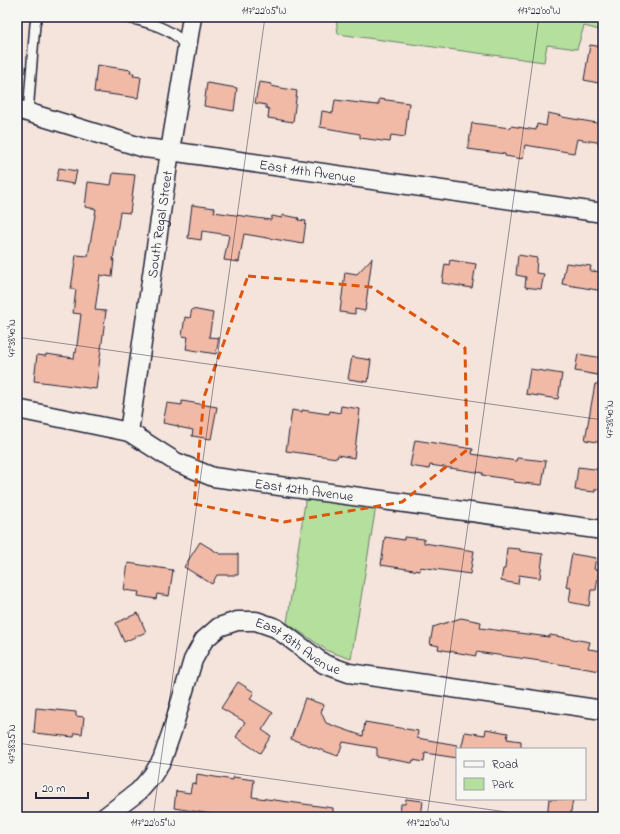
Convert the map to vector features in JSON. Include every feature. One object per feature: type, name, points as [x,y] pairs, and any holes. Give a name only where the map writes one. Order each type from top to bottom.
[{"type":"street","name":"South Regal Street","points":[[129,432],[170,150],[192,17]]},
{"type":"street","name":"East 11th Avenue","points":[[23,111],[144,148],[170,150],[603,213]]},
{"type":"street","name":"East 12th Avenue","points":[[17,408],[129,432],[176,462],[213,477],[603,530]]},
{"type":"street","name":"East 13th Avenue","points":[[104,817],[138,791],[152,776],[162,760],[193,660],[204,640],[219,627],[237,621],[256,621],[276,628],[324,664],[349,673],[603,710]]},
{"type":"lane","points":[[23,111],[37,17]]},
{"type":"lane","points":[[124,17],[162,28],[177,37],[187,48]]},
{"type":"highlighted area","points":[[248,276],[371,287],[465,348],[467,450],[402,502],[284,522],[194,504],[204,397]]},
{"type":"green space","points":[[336,17],[603,17],[603,31],[584,26],[577,49],[547,45],[544,62],[338,34]]},
{"type":"green space","points":[[306,496],[376,506],[351,659],[328,651],[287,623]]},
{"type":"building","points":[[590,45],[603,47],[603,84],[584,80]]},
{"type":"building","points":[[97,65],[131,70],[130,73],[134,73],[133,76],[141,77],[138,98],[94,92]]},
{"type":"building","points":[[259,82],[297,91],[293,122],[268,118],[269,109],[266,108],[266,105],[255,103]]},
{"type":"building","points":[[207,83],[237,88],[234,111],[204,106]]},
{"type":"building","points":[[379,99],[409,103],[405,137],[391,135],[390,142],[360,138],[360,134],[320,127],[322,111],[333,113],[335,100],[377,105],[379,104]]},
{"type":"building","points":[[548,113],[603,124],[603,143],[577,139],[574,153],[525,145],[523,159],[505,156],[505,154],[468,149],[472,123],[510,128],[511,126],[536,130],[537,124],[546,126]]},
{"type":"building","points":[[59,168],[77,171],[74,184],[56,181]]},
{"type":"building","points":[[113,173],[135,175],[130,213],[120,212],[112,277],[100,275],[95,310],[106,311],[96,389],[34,381],[37,355],[46,356],[46,354],[74,358],[75,352],[76,353],[81,314],[73,313],[76,290],[71,289],[76,255],[88,256],[96,209],[85,207],[88,182],[111,185]]},
{"type":"building","points":[[192,205],[215,208],[214,212],[271,220],[272,216],[282,218],[282,215],[299,218],[298,220],[306,221],[303,244],[244,234],[239,262],[224,260],[229,235],[202,231],[201,240],[188,238]]},
{"type":"building","points":[[518,255],[537,258],[536,273],[544,274],[541,289],[525,287],[526,277],[516,275]]},
{"type":"building","points":[[372,258],[365,311],[355,309],[355,314],[340,312],[345,272],[357,274]]},
{"type":"building","points":[[450,260],[476,264],[472,288],[442,283],[445,264],[449,265]]},
{"type":"building","points":[[566,263],[591,266],[590,271],[603,272],[603,291],[562,284]]},
{"type":"building","points":[[192,309],[213,313],[209,337],[219,338],[216,354],[186,349],[188,337],[182,336],[185,317],[190,318]]},
{"type":"building","points":[[578,354],[603,358],[603,376],[575,371]]},
{"type":"building","points":[[352,357],[371,360],[368,382],[348,379]]},
{"type":"building","points":[[530,369],[562,374],[558,399],[526,394]]},
{"type":"building","points":[[595,384],[603,384],[603,443],[585,440]]},
{"type":"building","points":[[182,401],[217,407],[211,439],[192,436],[193,430],[163,423],[167,403],[182,405]]},
{"type":"building","points":[[341,406],[360,409],[354,458],[338,455],[337,458],[286,451],[292,410],[329,414],[330,411],[340,413]]},
{"type":"building","points":[[415,440],[473,449],[472,454],[516,461],[517,458],[546,461],[542,485],[514,482],[514,480],[482,475],[483,473],[430,465],[429,469],[410,466]]},
{"type":"building","points":[[578,467],[603,470],[603,490],[595,489],[595,492],[575,490]]},
{"type":"building","points":[[385,537],[404,540],[404,537],[424,539],[424,543],[474,551],[470,574],[420,567],[420,571],[381,565]]},
{"type":"building","points":[[200,542],[220,554],[238,554],[238,575],[217,575],[212,584],[184,567]]},
{"type":"building","points":[[507,548],[543,554],[540,578],[519,575],[518,584],[501,581],[503,569],[505,569]]},
{"type":"building","points":[[572,554],[596,558],[594,569],[599,570],[596,590],[591,590],[589,606],[569,602],[571,588],[566,587]]},
{"type":"building","points":[[128,563],[173,570],[169,596],[157,594],[156,599],[138,596],[139,592],[124,590]]},
{"type":"building","points":[[138,613],[146,632],[124,642],[116,623]]},
{"type":"building","points":[[461,618],[481,622],[480,628],[549,637],[550,635],[590,642],[588,649],[603,651],[600,671],[476,652],[476,656],[438,649],[439,646],[430,644],[433,627]]},
{"type":"building","points":[[238,682],[254,692],[250,699],[273,713],[262,730],[271,736],[260,753],[236,737],[245,722],[221,708]]},
{"type":"building","points":[[305,698],[324,705],[321,712],[326,723],[363,736],[365,722],[418,731],[417,738],[457,745],[457,748],[456,758],[425,753],[424,762],[413,760],[412,763],[377,757],[377,748],[343,742],[338,756],[291,739]]},
{"type":"building","points":[[36,708],[76,712],[76,716],[84,717],[82,734],[75,733],[74,737],[34,733]]},
{"type":"building","points":[[486,729],[508,733],[507,739],[521,741],[521,748],[461,748],[465,732],[485,735]]},
{"type":"building","points":[[197,774],[233,780],[233,777],[254,780],[252,797],[333,808],[333,817],[229,817],[174,808],[176,791],[190,793],[192,783],[196,784]]},
{"type":"building","points":[[406,799],[423,801],[421,817],[400,817],[401,804],[405,804]]},
{"type":"building","points":[[549,800],[573,800],[570,817],[547,817]]}]
